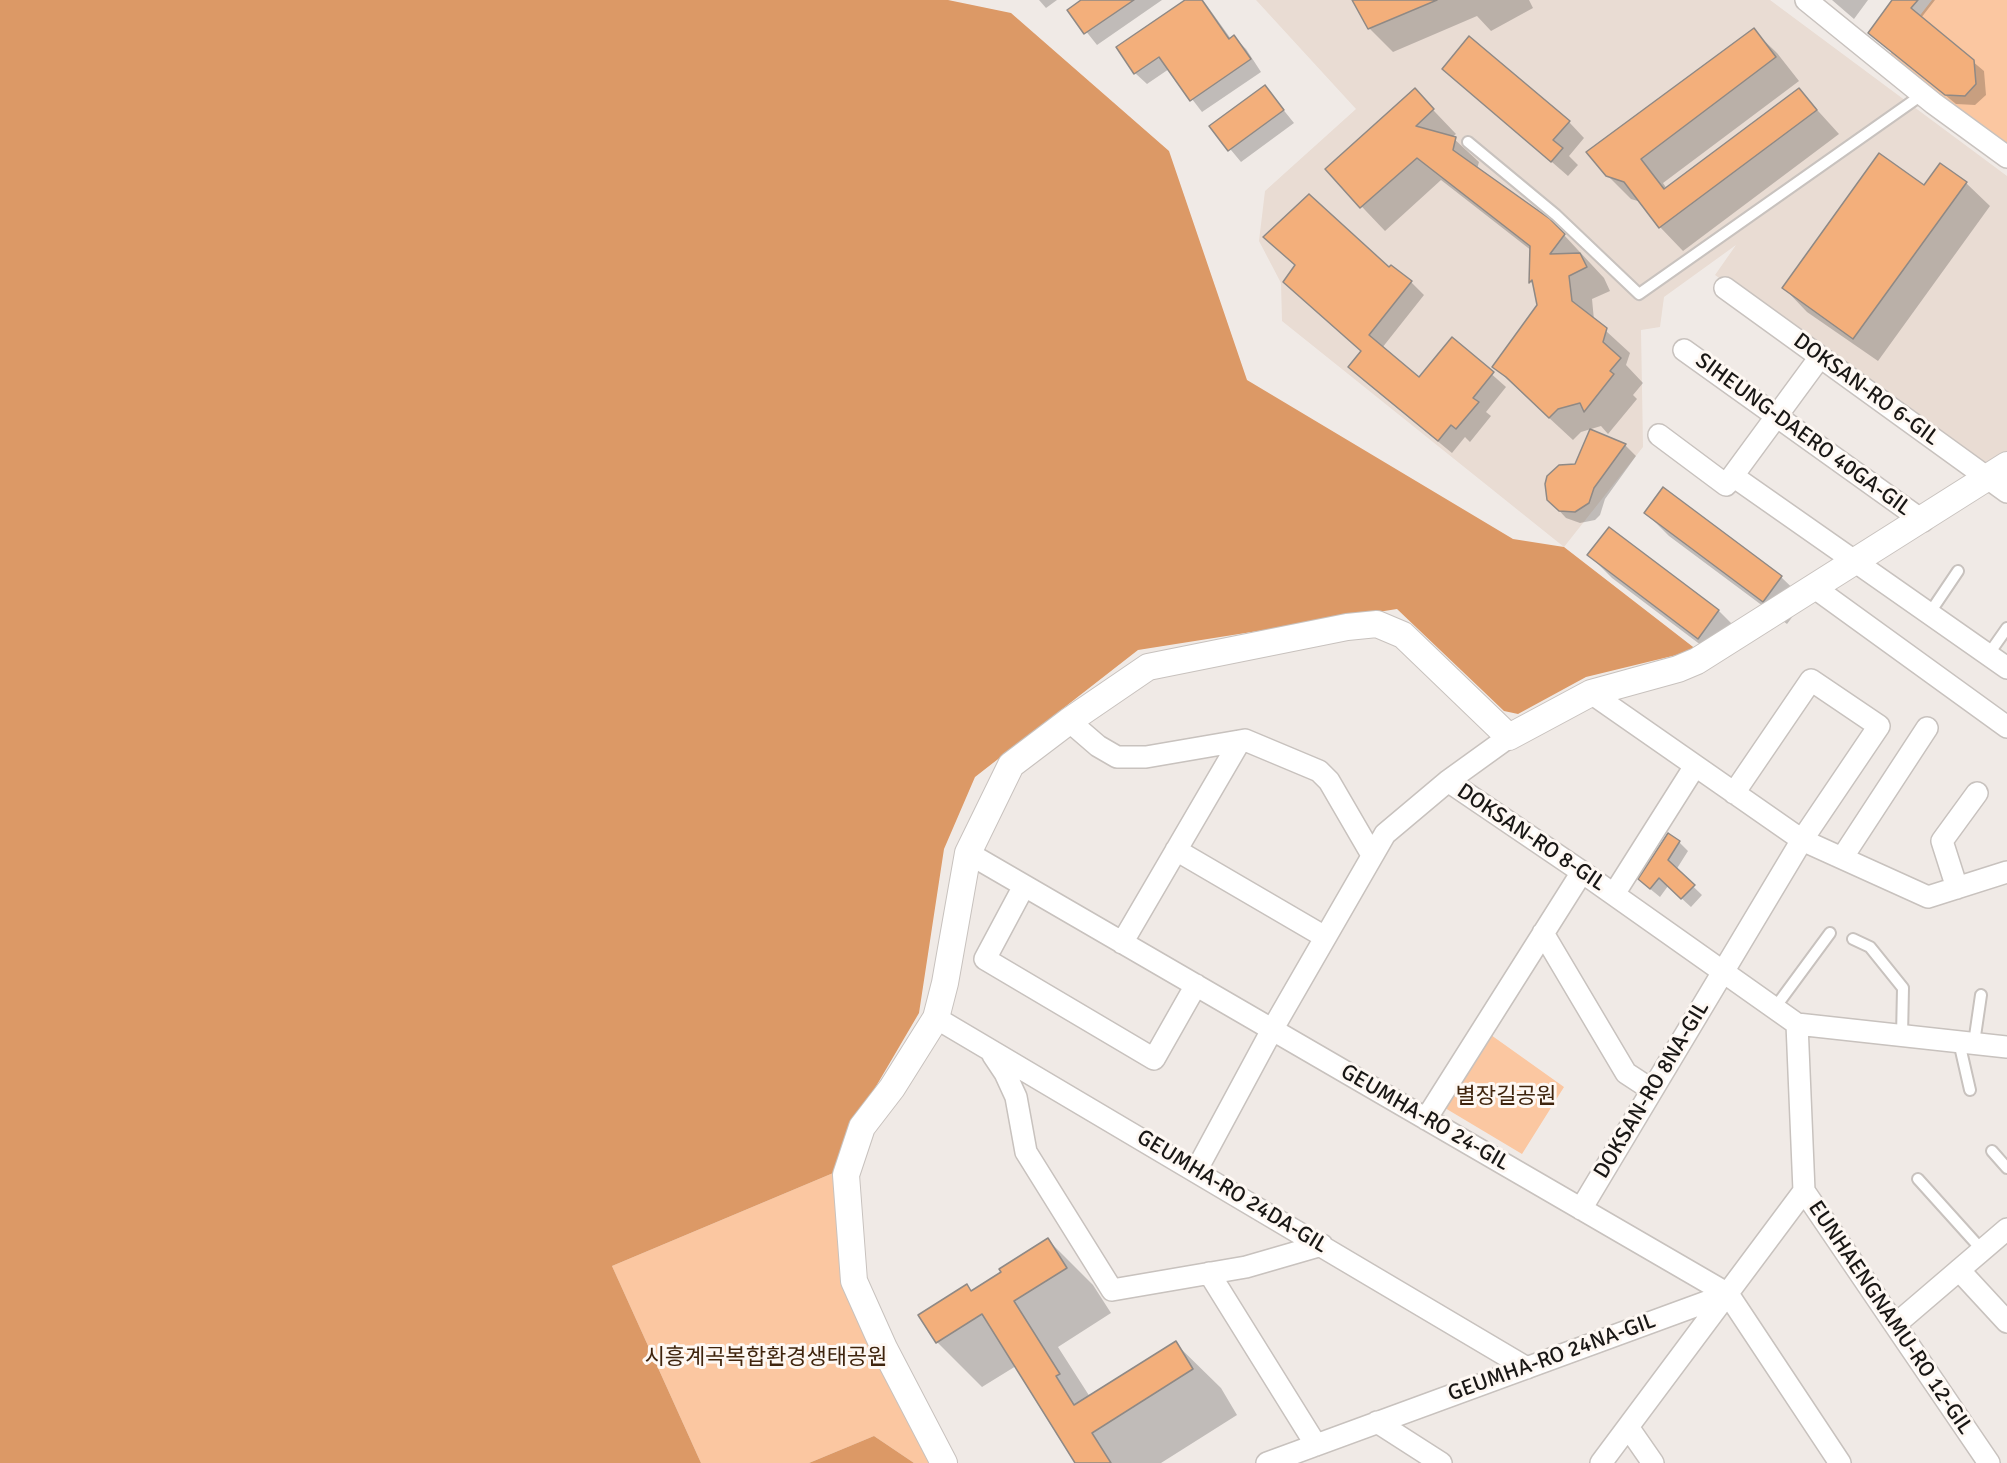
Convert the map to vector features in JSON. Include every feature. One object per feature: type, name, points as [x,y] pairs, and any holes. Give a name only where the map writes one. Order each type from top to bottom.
[{"type":"street","points":[[1806,0],[1923,94],[2007,157]]},
{"type":"street","name":"DOKSAN-RO 6-GIL","points":[[1725,288],[1820,357],[2000,479]]},
{"type":"street","name":"SIHEUNG-DAERO 40GA-GIL","points":[[1684,350],[1923,521]]},
{"type":"street","points":[[1659,435],[1726,485],[1820,357]]},
{"type":"street","points":[[1733,476],[2007,668]]},
{"type":"street","points":[[1196,1171],[1272,1030],[1385,834],[1448,781],[1509,737],[1591,693],[1678,669],[1697,661],[1923,521],[2000,479]]},
{"type":"street","points":[[1815,588],[2007,727]]},
{"type":"street","points":[[944,1463],[884,1348],[854,1281],[846,1175],[862,1126],[891,1088],[936,1018],[945,983],[968,853],[1011,765],[1069,721],[1148,667],[1347,627],[1377,624],[1403,635],[1509,737]]},
{"type":"street","points":[[1724,972],[1802,840],[1879,726],[1811,680],[1734,793]]},
{"type":"street","points":[[1591,693],[1802,840],[1928,897],[2007,872]]},
{"type":"street","points":[[1069,721],[1098,746],[1116,757],[1146,757],[1245,740],[1319,771],[1329,781],[1372,855]]},
{"type":"street","points":[[1842,858],[1927,728]]},
{"type":"street","points":[[1122,943],[1240,741]]},
{"type":"street","name":"DOKSAN-RO 8-GIL","points":[[1614,894],[1695,766]]},
{"type":"street","name":"DOKSAN-RO 8-GIL","points":[[1448,781],[1614,894],[1797,1024],[2007,1047]]},
{"type":"street","points":[[1957,888],[1942,841],[1977,793]]},
{"type":"street","points":[[1176,850],[1325,937]]},
{"type":"street","name":"GEUMHA-RO 24-GIL","points":[[968,853],[1728,1294],[1840,1463]]},
{"type":"street","points":[[1426,1119],[1582,872]]},
{"type":"street","points":[[1024,885],[985,958],[1154,1059],[1196,985]]},
{"type":"street","points":[[1543,933],[1626,1072],[1652,1090]]},
{"type":"street","name":"DOKSAN-RO 8NA-GIL","points":[[1581,1209],[1724,972]]},
{"type":"street","name":"GEUMHA-RO 24DA-GIL","points":[[936,1018],[1527,1368]]},
{"type":"street","name":"EUNHAENGNAMU-RO 12-GIL","points":[[1797,1024],[1804,1191],[1989,1463]]},
{"type":"street","points":[[988,1049],[1005,1072],[1016,1097],[1026,1152],[1112,1290],[1246,1267],[1322,1245]]},
{"type":"street","points":[[1601,1463],[1804,1191]]},
{"type":"street","points":[[1896,1324],[2007,1228]]},
{"type":"street","points":[[1959,1270],[2007,1322]]},
{"type":"street","points":[[1209,1274],[1316,1445]]},
{"type":"street","name":"GEUMHA-RO 24NA-GIL","points":[[1267,1463],[1728,1294]]},
{"type":"street","points":[[1377,1422],[1441,1463]]},
{"type":"street","points":[[1628,1427],[1653,1463]]},
{"type":"lane","points":[[1468,142],[1556,215],[1639,294],[1923,94]]},
{"type":"lane","points":[[1929,614],[1958,571]]},
{"type":"lane","points":[[1988,655],[2007,628]]},
{"type":"lane","points":[[1774,1009],[1830,933]]},
{"type":"lane","points":[[1853,939],[1870,947],[1903,988],[1902,1036]]},
{"type":"lane","points":[[1970,1090],[1966,1043],[1981,995]]},
{"type":"lane","points":[[1992,1151],[2007,1168]]},
{"type":"lane","points":[[1918,1179],[1982,1251]]},
{"type":"shaded area","points":[[0,0],[948,0],[1011,13],[1169,151],[1247,380],[1513,539],[1564,547],[1697,650],[1586,677],[1518,714],[1504,711],[1397,609],[1138,650],[975,777],[944,849],[919,1013],[851,1129],[838,1171],[612,1266],[701,1463],[0,1463]]},
{"type":"shaded area","points":[[1256,0],[1770,0],[2007,176],[2007,453],[1989,466],[1715,275],[1736,245],[1664,297],[1660,327],[1641,330],[1643,447],[1564,547],[1282,321],[1281,283],[1259,241],[1265,191],[1356,109]]},
{"type":"shaded area","points":[[874,1436],[914,1463],[809,1463]]},
{"type":"green space","points":[[1932,0],[2007,0],[2007,149],[1889,55]]},
{"type":"green space","name":"별장길공원","points":[[1491,1035],[1564,1087],[1522,1154],[1445,1108]]},
{"type":"green space","name":"시흥계곡복합환경생태공원","points":[[838,1171],[844,1288],[933,1463],[914,1463],[874,1436],[809,1463],[701,1463],[612,1266]]},
{"type":"building","points":[[1081,0],[1134,0],[1084,34],[1067,10]]},
{"type":"building","points":[[1185,0],[1202,0],[1229,39],[1234,35],[1251,59],[1190,101],[1159,57],[1134,74],[1116,47]]},
{"type":"building","points":[[1352,0],[1437,0],[1368,29]]},
{"type":"building","points":[[1892,0],[1918,0],[1911,8],[1974,60],[1976,84],[1965,96],[1945,95],[1868,33]]},
{"type":"building","points":[[1754,28],[1776,57],[1641,159],[1664,189],[1799,88],[1817,110],[1659,228],[1624,182],[1606,176],[1586,152]]},
{"type":"building","points":[[1469,36],[1570,121],[1553,140],[1563,148],[1551,162],[1442,69]]},
{"type":"building","points":[[1265,85],[1284,110],[1228,151],[1209,126]]},
{"type":"building","points":[[1415,88],[1434,109],[1416,126],[1456,137],[1453,150],[1550,219],[1565,234],[1550,254],[1580,253],[1587,267],[1569,276],[1572,301],[1607,328],[1603,342],[1621,358],[1610,371],[1614,374],[1584,412],[1580,403],[1558,409],[1549,418],[1506,377],[1492,367],[1537,305],[1532,280],[1529,283],[1530,246],[1417,158],[1360,208],[1325,169]]},
{"type":"building","points":[[1879,153],[1924,185],[1940,163],[1967,182],[1853,339],[1782,288]]},
{"type":"building","points":[[1309,194],[1389,267],[1391,265],[1412,281],[1369,335],[1419,377],[1452,337],[1494,372],[1473,398],[1479,402],[1456,429],[1451,425],[1438,441],[1348,367],[1361,351],[1283,282],[1295,265],[1263,237]]},
{"type":"building","points":[[1590,429],[1626,444],[1594,488],[1589,503],[1575,512],[1559,511],[1547,500],[1545,484],[1547,476],[1559,465],[1575,464]]},
{"type":"building","points":[[1663,487],[1782,576],[1763,602],[1644,513]]},
{"type":"building","points":[[1609,527],[1719,610],[1698,639],[1587,555]]},
{"type":"building","points":[[1668,833],[1680,841],[1668,860],[1695,885],[1681,899],[1659,878],[1650,889],[1638,879]]},
{"type":"building","points":[[1048,1238],[1067,1268],[1014,1301],[1060,1374],[1056,1376],[1074,1405],[1176,1341],[1193,1369],[1092,1433],[1111,1463],[1075,1463],[982,1314],[936,1343],[918,1315],[967,1284],[971,1291],[1001,1272],[999,1269]]}]
